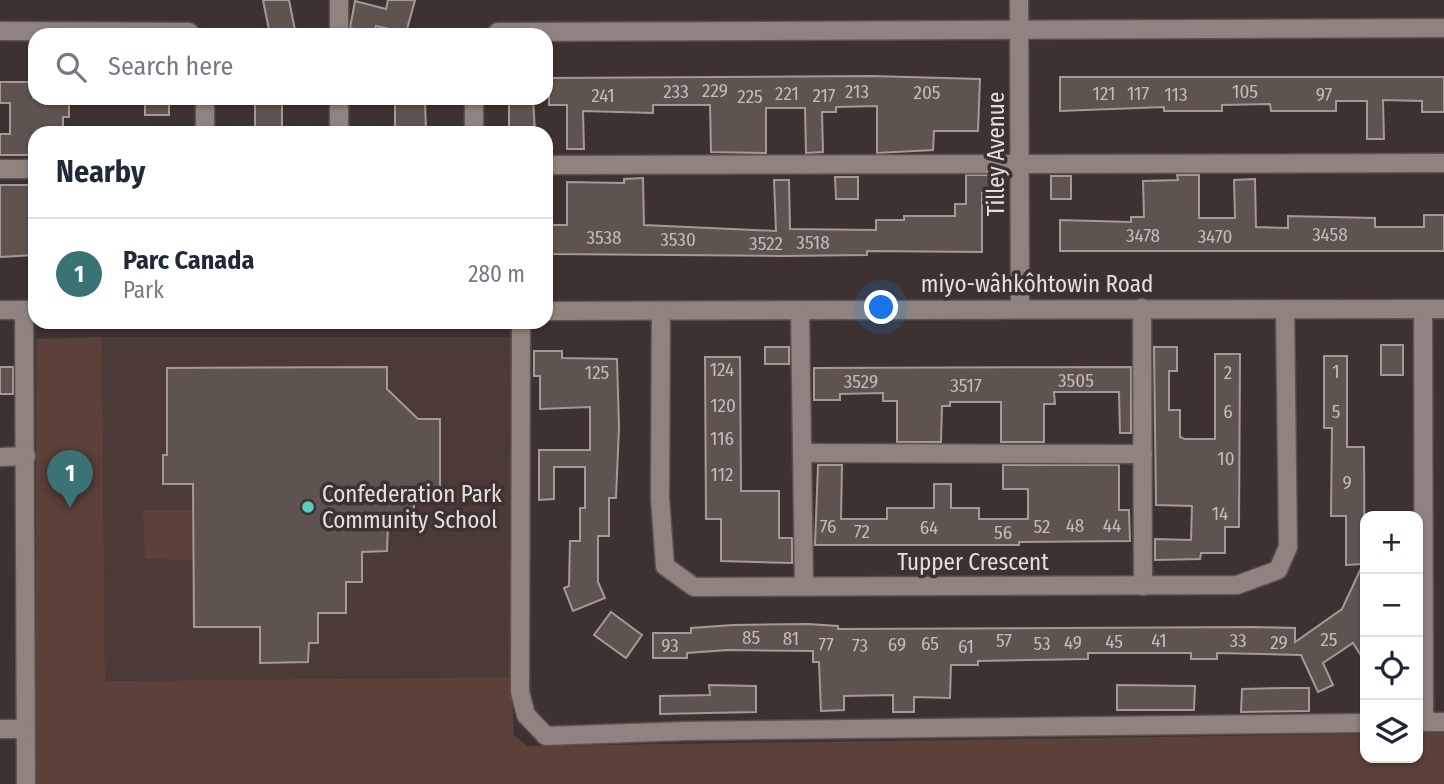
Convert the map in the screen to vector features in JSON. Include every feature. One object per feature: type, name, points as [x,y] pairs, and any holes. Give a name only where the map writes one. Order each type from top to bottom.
[{"type":"street","points":[[339,0],[339,28]]},
{"type":"street","name":"Tilley Avenue","points":[[1019,0],[1020,307]]},
{"type":"street","points":[[553,32],[1444,28]]},
{"type":"street","points":[[0,31],[28,31]]},
{"type":"street","points":[[205,105],[205,126]]},
{"type":"street","points":[[339,105],[339,126]]},
{"type":"street","points":[[474,105],[474,126]]},
{"type":"street","points":[[553,165],[1444,163]]},
{"type":"street","points":[[0,169],[28,169]]},
{"type":"street","name":"miyo-wâhkôhtowin Road","points":[[553,311],[800,312],[1020,307],[1444,309]]},
{"type":"street","points":[[1142,308],[1143,586]]},
{"type":"street","name":"Tupper Crescent","points":[[661,311],[660,498],[665,566],[694,587],[1143,586],[1237,585],[1278,570],[1288,547],[1285,309]]},
{"type":"street","points":[[1421,700],[1423,309]]},
{"type":"street","points":[[0,310],[28,310]]},
{"type":"street","points":[[800,312],[804,586]]},
{"type":"street","points":[[26,784],[26,456],[29,329]]},
{"type":"street","points":[[521,329],[520,692],[526,715],[546,736],[686,731],[1360,723]]},
{"type":"street","points":[[802,453],[1143,454]]},
{"type":"street","points":[[0,457],[26,456]]},
{"type":"street","points":[[1423,722],[1444,722]]},
{"type":"street","points":[[0,729],[26,729]]},
{"type":"shaded area","name":"Confederation Park Community School","points":[[102,337],[513,337],[511,677],[105,681]]},
{"type":"shaded area","points":[[102,337],[105,681],[511,677],[514,735],[527,746],[1360,734],[1360,763],[1423,763],[1423,733],[1444,733],[1444,784],[36,784],[36,339]]},
{"type":"shaded area","points":[[143,510],[192,510],[193,560],[145,559]]},
{"type":"building","points":[[263,0],[289,0],[295,28],[269,28]]},
{"type":"building","points":[[388,0],[415,0],[407,28],[350,28],[355,1],[386,9]]},
{"type":"building","points":[[871,76],[980,79],[978,131],[934,131],[933,150],[877,153],[877,106],[836,107],[836,112],[822,112],[823,152],[806,153],[805,108],[766,108],[766,153],[711,152],[710,105],[653,105],[653,113],[583,111],[584,149],[567,149],[567,105],[553,105],[553,78]]},
{"type":"building","points":[[1060,77],[1444,77],[1444,112],[1422,112],[1422,101],[1383,100],[1384,139],[1367,139],[1367,101],[1336,101],[1336,111],[1271,111],[1270,104],[1222,105],[1222,111],[1164,111],[1164,107],[1060,111]]},
{"type":"building","points":[[0,82],[28,82],[28,105],[69,105],[69,117],[63,117],[63,126],[28,126],[28,155],[0,155],[0,134],[10,134],[10,103],[0,103]]},
{"type":"building","points":[[145,105],[169,105],[169,115],[145,115]]},
{"type":"building","points":[[255,105],[282,105],[282,126],[255,126]]},
{"type":"building","points":[[395,105],[425,105],[426,126],[395,126]]},
{"type":"building","points":[[509,105],[533,105],[535,126],[509,126]]},
{"type":"building","points":[[966,175],[990,175],[990,193],[982,193],[982,252],[867,251],[867,255],[783,256],[553,254],[553,225],[567,225],[567,182],[624,183],[624,179],[643,178],[644,225],[776,231],[774,180],[789,180],[790,229],[876,230],[876,220],[904,220],[904,216],[955,216],[955,204],[966,204]]},
{"type":"building","points":[[1177,175],[1199,175],[1199,218],[1235,218],[1234,180],[1255,179],[1256,227],[1288,228],[1288,216],[1375,218],[1375,227],[1424,227],[1424,215],[1444,215],[1444,251],[1060,251],[1060,220],[1131,222],[1131,217],[1144,217],[1143,181],[1178,180]]},
{"type":"building","points":[[1051,176],[1071,176],[1071,199],[1051,199]]},
{"type":"building","points":[[835,177],[858,177],[858,199],[836,199]]},
{"type":"building","points":[[0,185],[28,185],[28,255],[0,257]]},
{"type":"building","points":[[1381,345],[1403,345],[1403,375],[1381,375]]},
{"type":"building","points":[[765,347],[789,347],[789,364],[765,364]]},
{"type":"building","points":[[1154,347],[1177,347],[1177,371],[1169,371],[1169,410],[1180,410],[1180,437],[1185,439],[1215,439],[1215,354],[1240,354],[1239,527],[1225,527],[1225,553],[1201,553],[1200,559],[1155,560],[1155,539],[1191,540],[1192,506],[1156,505]]},
{"type":"building","points":[[534,351],[562,351],[562,358],[617,359],[619,427],[616,498],[609,498],[609,536],[598,536],[598,582],[605,598],[573,611],[564,588],[569,586],[570,541],[580,541],[580,508],[585,508],[585,467],[554,467],[554,499],[539,500],[539,450],[590,450],[590,407],[540,409],[540,376],[534,376]]},
{"type":"building","points":[[1324,356],[1347,356],[1347,447],[1364,447],[1364,511],[1360,511],[1360,564],[1346,565],[1346,516],[1331,516],[1332,428],[1324,428]]},
{"type":"building","points":[[705,357],[740,357],[741,491],[779,491],[779,538],[792,538],[792,563],[721,561],[721,519],[706,519]]},
{"type":"building","points":[[0,367],[13,367],[13,394],[0,394]]},
{"type":"building","points":[[387,367],[387,389],[418,419],[440,419],[440,498],[414,498],[414,524],[388,525],[387,551],[362,552],[362,582],[346,582],[346,613],[318,613],[318,643],[309,643],[308,662],[260,663],[260,627],[194,627],[193,484],[163,484],[163,455],[167,455],[167,368]]},
{"type":"building","points":[[1131,367],[1131,433],[1120,433],[1119,392],[1054,392],[1055,404],[1044,404],[1044,442],[1001,442],[1001,402],[950,402],[950,406],[942,406],[941,442],[897,442],[897,401],[883,401],[883,393],[840,394],[840,400],[814,400],[814,368]]},
{"type":"building","points":[[818,465],[842,465],[841,519],[887,519],[887,508],[934,508],[934,484],[951,484],[951,508],[979,508],[979,519],[1028,519],[1028,489],[1003,489],[1003,465],[1119,465],[1119,510],[1129,510],[1130,541],[1019,542],[1019,545],[815,545]]},
{"type":"building","points":[[1360,570],[1360,654],[1353,643],[1323,663],[1333,685],[1318,692],[1301,655],[1217,653],[1217,659],[1191,659],[1191,653],[1088,653],[1088,659],[978,661],[978,665],[951,665],[950,698],[914,697],[914,712],[893,712],[893,695],[844,696],[844,710],[821,711],[819,662],[813,662],[813,651],[728,650],[687,653],[687,658],[653,658],[653,633],[691,633],[691,628],[733,625],[808,624],[838,626],[838,629],[1295,628],[1295,642],[1342,609]]},
{"type":"building","points":[[611,612],[642,635],[626,658],[594,635]]},
{"type":"building","points":[[709,685],[756,686],[756,712],[660,714],[660,696],[710,695]]},
{"type":"building","points":[[1117,685],[1195,686],[1194,710],[1117,710]]},
{"type":"building","points":[[1309,688],[1309,711],[1241,712],[1242,689]]},
{"type":"place","name":"Confederation Park Community School","points":[[308,507]]},
{"type":"place","name":"Parc Canada","points":[[70,508]]}]
